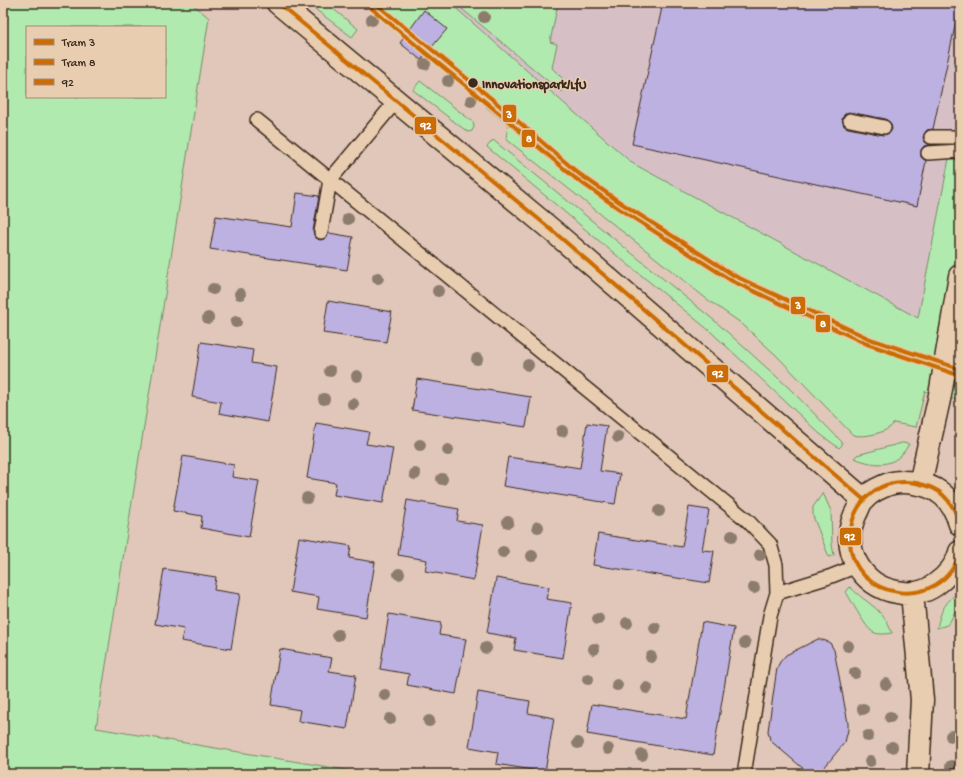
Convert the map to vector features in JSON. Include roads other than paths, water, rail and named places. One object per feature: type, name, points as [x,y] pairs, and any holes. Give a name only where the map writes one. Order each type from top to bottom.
[{"type":"main road","points":[[278,3],[559,236],[863,499]]},
{"type":"main road","points":[[920,484],[941,388],[960,276]]},
{"type":"main road","points":[[960,524],[956,512],[946,498],[936,490],[925,484],[901,481],[878,488],[863,499],[851,523],[850,546],[857,566],[872,582],[887,590],[903,593],[921,592],[942,580],[955,565],[960,552]]},
{"type":"main road","points":[[912,593],[922,700],[918,774]]},
{"type":"lane","points":[[321,232],[330,180],[396,101]]},
{"type":"lane","points":[[257,120],[433,262],[748,522],[770,544],[776,565],[777,593],[770,616],[744,774]]},
{"type":"lane","points":[[850,120],[884,127]]},
{"type":"lane","points":[[931,137],[960,138]]},
{"type":"lane","points":[[928,153],[960,151]]},
{"type":"lane","points":[[777,593],[829,577],[857,566]]},
{"type":"tram line","name":"3","points":[[375,3],[492,99],[578,173],[621,203],[735,276],[870,339],[960,369]]},
{"type":"tram line","name":"8","points":[[371,8],[575,178],[618,208],[732,281],[867,344],[958,375]]},
{"type":"place","name":"Innovationspark/LfU","points":[[473,83]]}]
